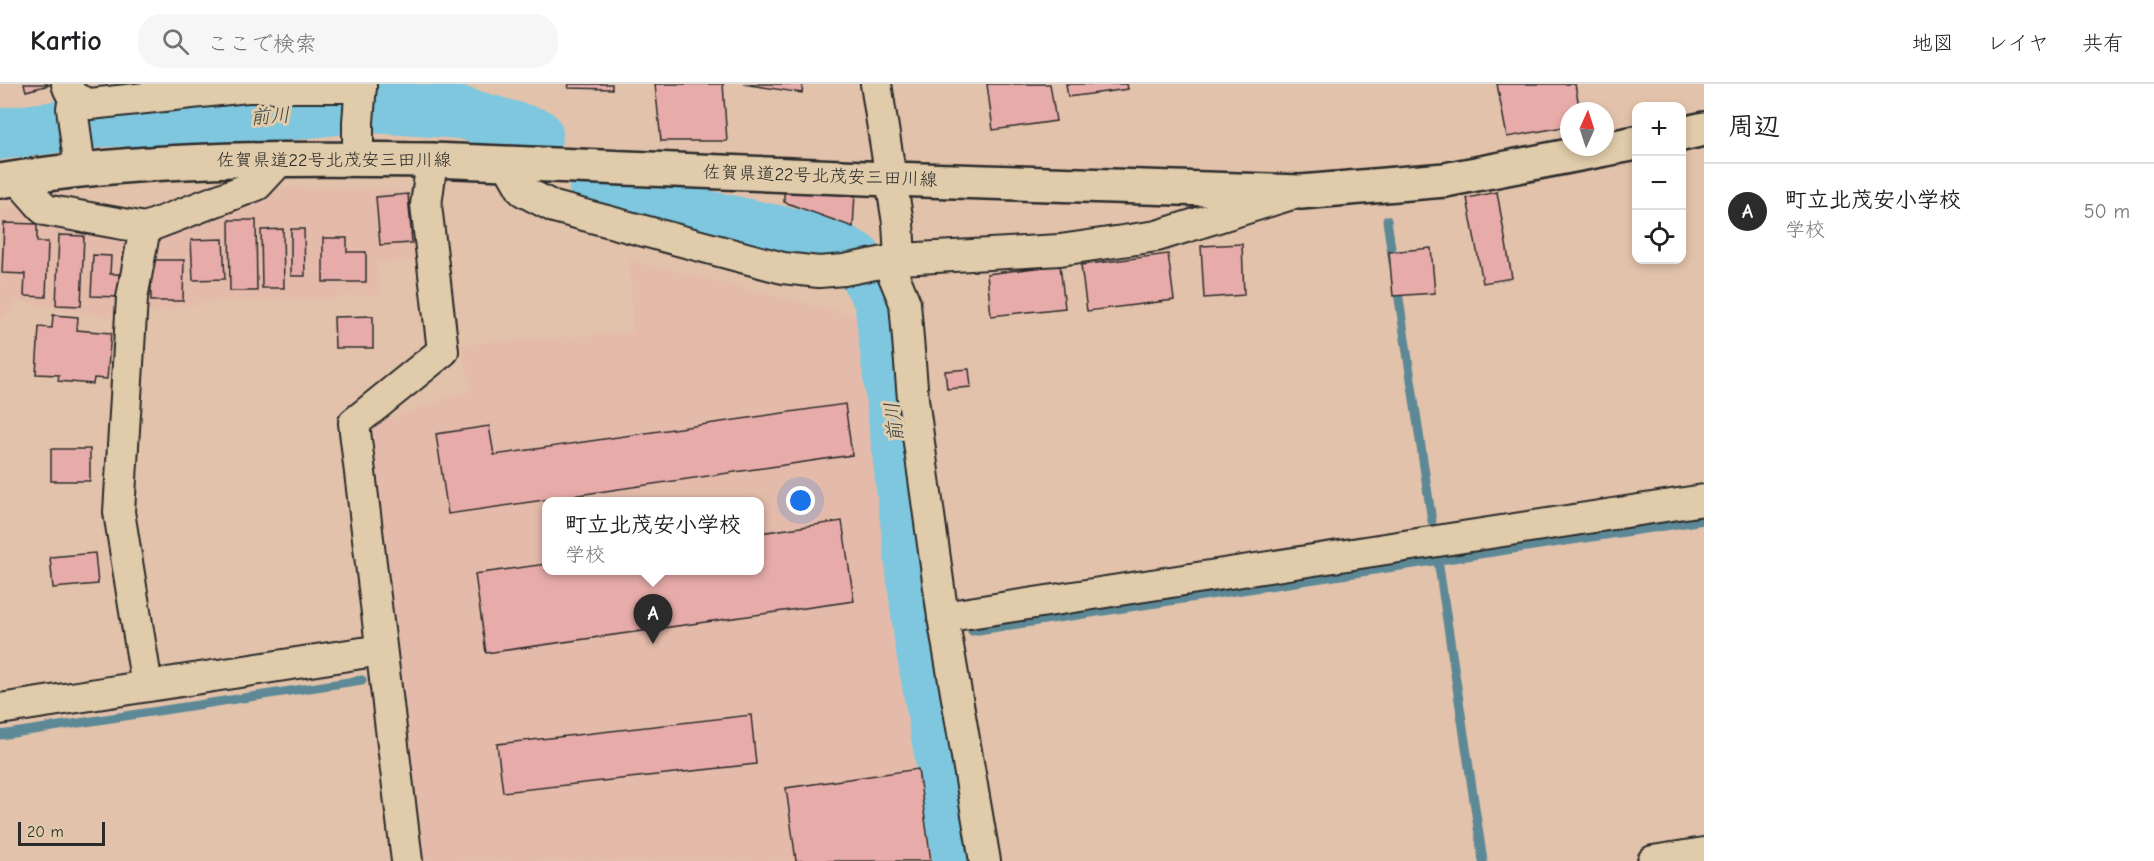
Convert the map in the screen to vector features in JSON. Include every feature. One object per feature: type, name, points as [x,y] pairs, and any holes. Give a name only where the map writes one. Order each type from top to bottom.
[{"type":"main road","points":[[1686,133],[1704,129]]},
{"type":"main road","name":"佐賀県道22号北茂安三田川線","points":[[8,180],[77,153],[187,160],[282,158],[432,160],[890,179],[1301,192],[1445,180],[1632,144]]},
{"type":"street","points":[[876,84],[898,223],[889,262],[905,303],[913,399],[943,617],[985,861]]},
{"type":"street","points":[[77,153],[71,97],[90,104],[247,87],[361,86],[358,159]]},
{"type":"street","points":[[8,180],[45,210],[145,228],[257,185],[282,158]]},
{"type":"street","points":[[407,861],[354,423],[443,351],[426,206],[432,160]]},
{"type":"street","points":[[507,163],[523,191],[555,207],[783,268],[819,272],[889,262],[1060,250],[1157,237],[1301,192]]},
{"type":"street","points":[[145,228],[132,298],[119,512],[147,686]]},
{"type":"street","points":[[943,617],[1704,500]]},
{"type":"street","points":[[0,709],[381,650]]},
{"type":"street","points":[[1653,861],[1704,853]]},
{"type":"shaded area","points":[[275,187],[417,191],[420,260],[376,264],[382,294],[322,299],[220,300],[119,319],[18,301],[0,320],[0,210],[17,207],[146,238]]},
{"type":"shaded area","points":[[630,260],[865,318],[945,861],[419,861],[366,427],[471,389],[461,344],[632,332]]},
{"type":"building","points":[[24,84],[48,84],[49,85],[26,91]]},
{"type":"building","points":[[569,84],[612,84],[612,89],[568,88]]},
{"type":"building","points":[[655,84],[723,84],[727,141],[661,141]]},
{"type":"building","points":[[743,84],[803,84],[802,93]]},
{"type":"building","points":[[987,84],[1050,84],[1056,121],[993,130]]},
{"type":"building","points":[[1066,84],[1127,84],[1128,89],[1068,97]]},
{"type":"building","points":[[1497,84],[1575,84],[1578,102],[1560,102],[1560,128],[1507,137]]},
{"type":"building","points":[[784,189],[855,193],[853,227],[784,202]]},
{"type":"building","points":[[1497,192],[1512,278],[1483,283],[1467,198]]},
{"type":"building","points":[[408,194],[412,243],[380,245],[376,197]]},
{"type":"building","points":[[229,220],[256,220],[257,291],[230,291]]},
{"type":"building","points":[[4,223],[37,224],[37,242],[48,242],[46,297],[24,296],[25,274],[2,273]]},
{"type":"building","points":[[283,229],[284,288],[262,288],[261,230]]},
{"type":"building","points":[[291,229],[304,229],[305,276],[291,276]]},
{"type":"building","points":[[59,235],[84,236],[81,306],[56,305]]},
{"type":"building","points":[[323,238],[347,238],[347,252],[366,252],[366,282],[323,282]]},
{"type":"building","points":[[223,239],[225,279],[193,280],[191,240]]},
{"type":"building","points":[[1242,244],[1244,295],[1204,298],[1201,246]]},
{"type":"building","points":[[1431,248],[1435,293],[1393,296],[1389,252]]},
{"type":"building","points":[[1168,254],[1174,300],[1087,311],[1081,265]]},
{"type":"building","points":[[93,255],[111,256],[110,274],[119,274],[118,297],[91,296]]},
{"type":"building","points":[[151,260],[184,260],[183,301],[151,301]]},
{"type":"building","points":[[1060,265],[1065,308],[991,316],[987,274]]},
{"type":"building","points":[[53,315],[78,317],[77,330],[111,333],[107,379],[94,378],[93,384],[58,381],[59,375],[36,374],[39,327],[52,328]]},
{"type":"building","points":[[373,316],[373,348],[335,348],[334,317]]},
{"type":"building","points":[[969,369],[971,387],[947,389],[945,371]]},
{"type":"building","points":[[845,404],[852,455],[564,497],[542,497],[542,500],[448,514],[436,434],[489,426],[494,455]]},
{"type":"building","points":[[51,449],[90,449],[90,481],[51,481]]},
{"type":"building","points":[[842,521],[854,601],[486,653],[475,574],[542,565],[542,575],[764,575],[764,532]]},
{"type":"building","points":[[95,553],[98,584],[53,588],[50,557]]},
{"type":"building","points":[[751,715],[756,764],[503,792],[497,744]]},
{"type":"building","points":[[918,769],[931,861],[796,861],[786,788]]},
{"type":"waterway","name":"前川","points":[[0,134],[104,121],[269,117],[360,106],[462,113],[537,134]]},
{"type":"waterway","name":"前川","points":[[595,187],[657,206],[829,242],[856,258],[880,300],[920,639],[959,861]]},
{"type":"waterway","points":[[1387,220],[1393,262]]},
{"type":"waterway","points":[[1397,285],[1432,521]]},
{"type":"waterway","points":[[972,631],[1704,520]]},
{"type":"waterway","points":[[1438,560],[1483,861]]},
{"type":"waterway","points":[[0,735],[362,680]]},
{"type":"place","name":"町立北茂安小学校","points":[[653,644]]}]
